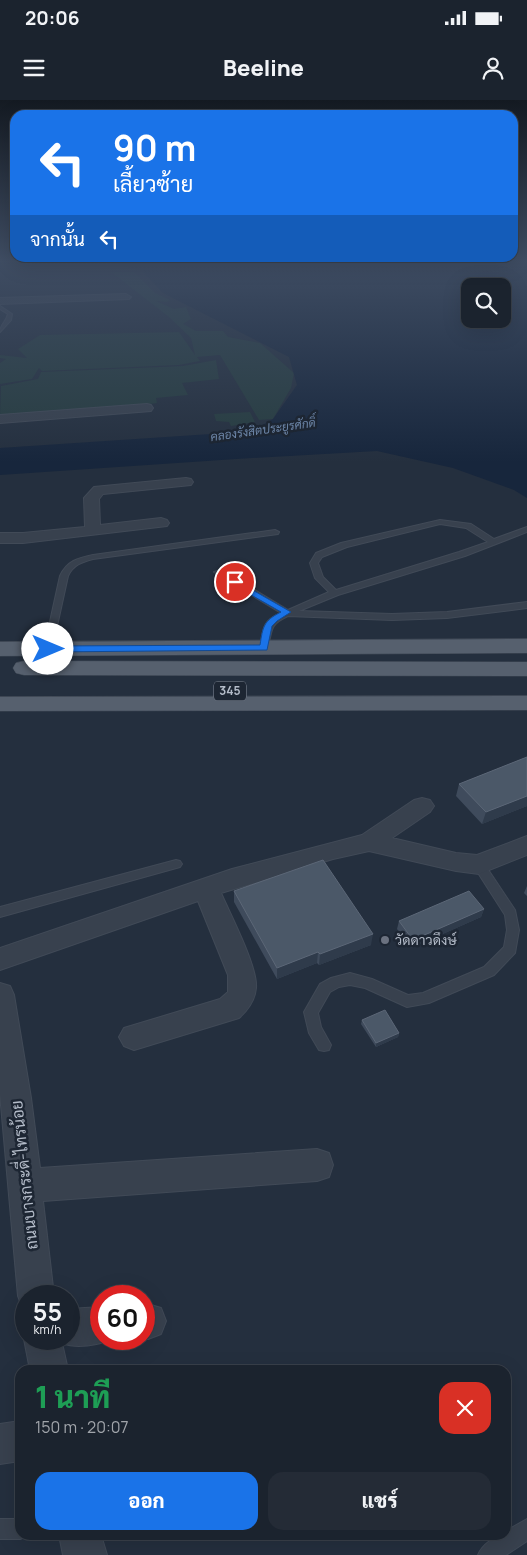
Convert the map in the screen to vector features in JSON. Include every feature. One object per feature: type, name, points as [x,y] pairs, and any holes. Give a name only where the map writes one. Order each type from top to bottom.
[{"type":"main road","points":[[0,649],[527,646]]},
{"type":"main road","name":"345","points":[[0,668],[459,681],[527,691]]},
{"type":"main road","name":"345","points":[[0,691],[459,681],[527,669]]},
{"type":"main road","points":[[0,704],[527,703]]},
{"type":"street","points":[[0,420],[147,408]]},
{"type":"street","points":[[93,531],[91,498],[99,490],[186,482]]},
{"type":"street","points":[[0,538],[23,538],[161,523]]},
{"type":"street","points":[[0,959],[206,888],[333,850],[369,842],[422,806]]},
{"type":"street","points":[[369,842],[456,862],[479,865],[527,845]]},
{"type":"street","points":[[134,1037],[229,1009],[238,1002],[244,990],[242,975],[206,888]]},
{"type":"street","name":"ถนนบางกระดี่-ไทรน้อย","points":[[0,995],[8,1098],[25,1186],[35,1285]]},
{"type":"street","points":[[25,1186],[317,1165]]},
{"type":"street","points":[[45,1350],[47,1365]]},
{"type":"street","points":[[0,1444],[15,1442]]},
{"type":"street","points":[[81,1540],[85,1555]]},
{"type":"lane","points":[[336,593],[319,578],[314,563],[319,555],[344,545],[440,522],[468,526],[492,541]]},
{"type":"lane","points":[[264,648],[268,625],[274,619],[287,612],[336,593],[452,557],[527,529]]},
{"type":"lane","points":[[48,649],[64,576],[67,567],[73,562],[93,557],[275,532]]},
{"type":"lane","points":[[218,572],[287,612],[392,617],[447,615],[527,605]]},
{"type":"lane","points":[[0,912],[176,864]]},
{"type":"lane","points":[[324,1045],[314,1029],[311,1012],[325,988],[336,982],[350,979],[367,983],[407,1001],[424,999],[489,970],[510,949],[513,930],[511,914],[479,865]]},
{"type":"lane","points":[[0,1529],[15,1528]]},
{"type":"lane","points":[[488,1555],[507,1540]]},
{"type":"green space","points":[[179,327],[188,327],[196,331],[223,331],[228,337],[260,343],[294,373],[291,388],[273,419],[259,420],[220,355],[197,357],[200,361],[179,365],[42,371],[39,368],[32,379],[0,384],[0,363],[6,359],[0,358],[0,355],[27,358],[18,349],[40,335],[179,332],[195,355],[191,338]]},
{"type":"green space","points":[[216,360],[219,379],[182,383],[188,395],[156,398],[157,403],[143,405],[0,416],[1,386],[38,379],[41,372],[183,366]]},
{"type":"green space","points":[[250,412],[255,422],[231,426],[229,422],[216,421],[214,414]]},
{"type":"water","name":"คลองรังสิตประยูรศักดิ์","points":[[230,327],[527,327],[527,498],[514,490],[453,468],[377,451],[0,475],[0,448],[211,434],[259,427],[273,419],[297,385],[289,357]]},
{"type":"building","points":[[527,757],[527,796],[486,812],[459,784]]},
{"type":"building","points":[[323,860],[373,934],[277,968],[234,891]]},
{"type":"building","points":[[469,891],[484,909],[413,940],[399,921]]},
{"type":"building","points":[[385,1010],[399,1033],[376,1043],[362,1020]]},
{"type":"place","name":"วัดดาวดึงษ์","points":[[385,940]]},
{"type":"route","points":[[48,649],[264,648],[268,625],[274,619],[287,612],[235,582]]}]
